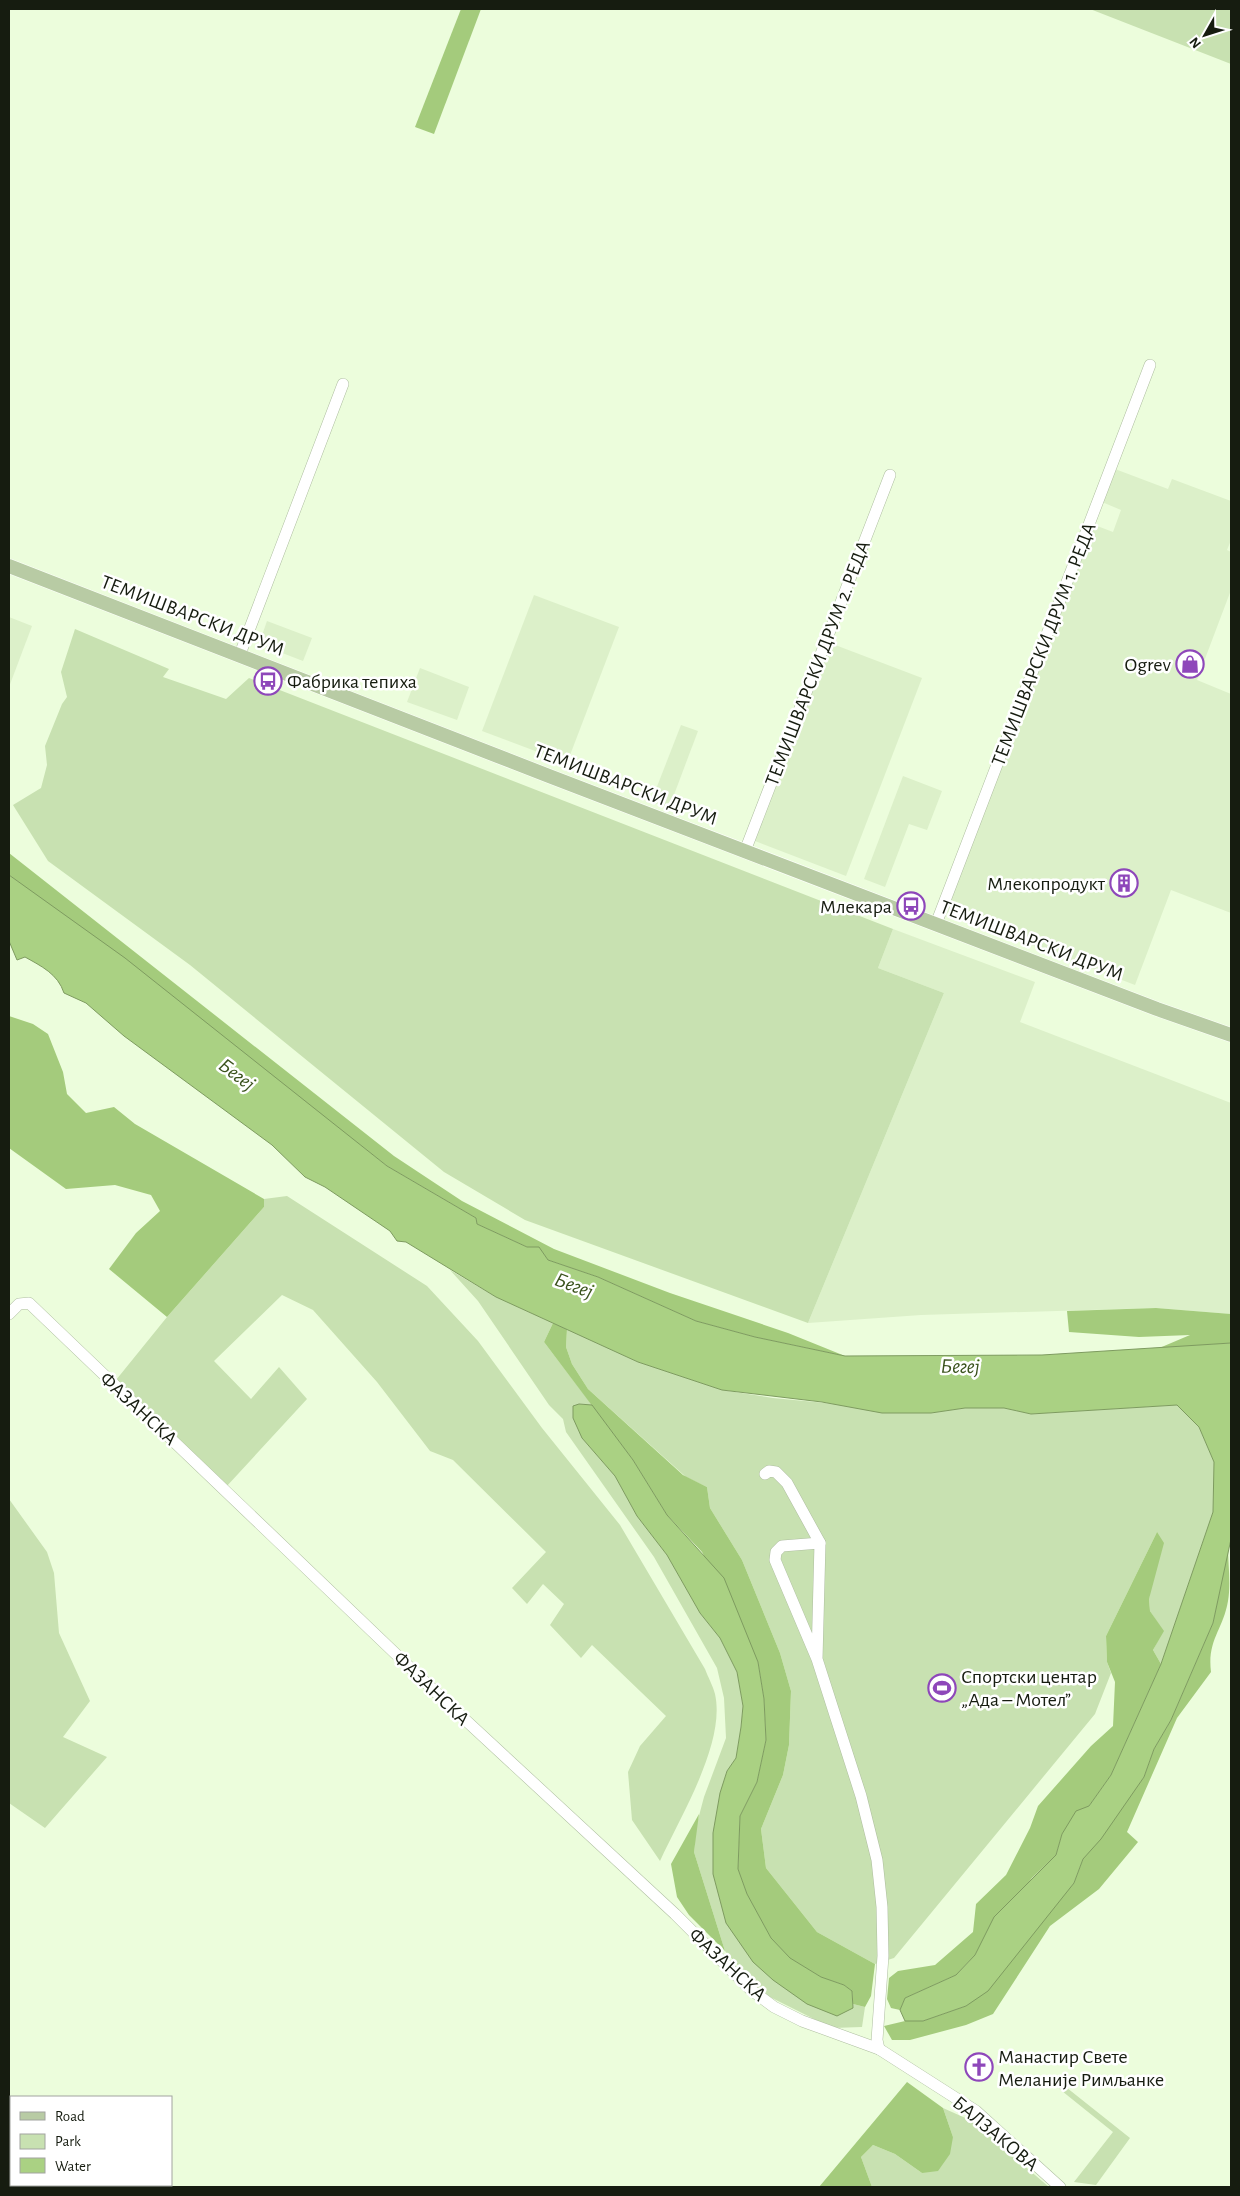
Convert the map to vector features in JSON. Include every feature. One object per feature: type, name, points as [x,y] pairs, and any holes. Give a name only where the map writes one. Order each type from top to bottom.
[{"type":"main road","name":"ТЕМИШВАРСКИ ДРУМ","points":[[9,566],[745,851],[1157,1009],[1231,1035]]},
{"type":"street","name":"ТЕМИШВАРСКИ ДРУМ 1. РЕДА","points":[[936,924],[1150,365]]},
{"type":"street","points":[[240,654],[343,384]]},
{"type":"street","name":"ТЕМИШВАРСКИ ДРУМ 2. РЕДА","points":[[745,851],[890,475]]},
{"type":"street","name":"ФАЗАНСКА","points":[[9,1314],[19,1304],[29,1303],[446,1702],[675,1914],[750,1988],[774,2007],[802,2021],[879,2049]]},
{"type":"street","points":[[765,1474],[769,1471],[776,1472],[786,1483],[820,1543],[818,1659]]},
{"type":"street","points":[[820,1543],[782,1546],[774,1556],[818,1659],[860,1796],[877,1860],[882,1908],[883,1956],[876,2040],[879,2049]]},
{"type":"street","name":"БАЛЗАКОВА","points":[[879,2049],[976,2111],[1060,2187]]},
{"type":"shaded area","points":[[461,9],[481,9],[434,134],[415,127]]},
{"type":"shaded area","points":[[1115,469],[1168,489],[1172,479],[1231,501],[1231,540],[1227,550],[1231,552],[1231,590],[1197,680],[1231,694],[1231,913],[1171,890],[1135,985],[945,912],[1092,524],[1113,532],[1121,510],[1102,502]]},
{"type":"shaded area","points":[[534,595],[619,627],[567,763],[482,731]]},
{"type":"shaded area","points":[[9,617],[32,626],[9,687]]},
{"type":"shaded area","points":[[267,621],[312,638],[303,661],[259,644]]},
{"type":"shaded area","points":[[830,643],[922,678],[846,876],[755,841]]},
{"type":"shaded area","points":[[420,668],[469,687],[457,720],[407,702]]},
{"type":"shaded area","points":[[681,725],[698,731],[669,808],[651,802]]},
{"type":"shaded area","points":[[903,776],[942,791],[927,830],[909,824],[885,887],[864,879]]},
{"type":"shaded area","points":[[9,853],[394,1156],[462,1201],[554,1249],[670,1293],[788,1333],[845,1356],[755,1337],[696,1321],[598,1277],[548,1260],[539,1248],[527,1247],[477,1224],[476,1218],[387,1166],[9,875]]},
{"type":"shaded area","points":[[893,929],[1035,982],[1020,1022],[1231,1103],[1231,1314],[1156,1308],[921,1315],[808,1323],[944,993],[878,968]]},
{"type":"shaded area","points":[[9,1016],[33,1024],[48,1034],[63,1072],[67,1094],[86,1113],[114,1107],[135,1124],[264,1199],[264,1207],[167,1317],[109,1269],[136,1233],[160,1211],[151,1195],[115,1185],[66,1189],[9,1148]]},
{"type":"shaded area","points":[[1156,1308],[1231,1314],[1231,1343],[1157,1349],[1190,1335],[1139,1337],[1069,1332],[1067,1311]]},
{"type":"shaded area","points":[[553,1323],[567,1329],[566,1347],[572,1364],[588,1389],[683,1475],[707,1487],[710,1508],[742,1560],[780,1653],[791,1691],[789,1745],[783,1775],[761,1829],[766,1868],[817,1932],[875,1964],[871,1996],[865,2007],[853,2004],[852,1991],[844,1985],[821,1977],[790,1958],[771,1938],[747,1894],[738,1869],[740,1816],[757,1782],[766,1740],[764,1699],[758,1662],[702,1552],[667,1515],[633,1460],[544,1342]]},
{"type":"shaded area","points":[[1157,1532],[1164,1543],[1149,1599],[1150,1611],[1164,1631],[1153,1650],[1161,1664],[1111,1775],[1089,1806],[1062,1834],[1056,1855],[1032,1878],[984,1939],[975,1955],[956,1975],[905,1998],[900,2010],[891,2008],[887,1999],[889,1978],[898,1971],[935,1965],[973,1932],[976,1904],[1006,1875],[1030,1828],[1038,1806],[1091,1746],[1113,1726],[1115,1682],[1107,1662],[1106,1636]]},
{"type":"shaded area","points":[[1228,1546],[1229,1594],[1226,1611],[1211,1651],[1211,1672],[1177,1718],[1127,1832],[1138,1842],[1099,1889],[1050,1926],[993,2014],[966,2025],[910,2040],[892,2040],[884,2026],[905,2021],[923,2021],[966,2006],[1074,1883],[1083,1859],[1144,1777],[1154,1749],[1171,1720],[1213,1623]]},
{"type":"shaded area","points":[[699,1814],[694,1852],[725,1951],[689,1915],[677,1897],[671,1864]]},
{"type":"shaded area","points":[[907,2082],[943,2108],[953,2137],[950,2154],[938,2171],[922,2173],[895,2154],[873,2145],[861,2157],[872,2187],[819,2187]]},
{"type":"green space","points":[[1090,9],[1231,9],[1231,64]]},
{"type":"green space","points":[[75,629],[169,669],[163,677],[226,699],[249,678],[893,929],[878,968],[944,993],[808,1323],[525,1220],[444,1172],[190,965],[48,861],[13,805],[41,788],[47,765],[45,746],[62,704],[67,697],[61,672]]},
{"type":"green space","points":[[287,1196],[427,1286],[478,1341],[542,1428],[620,1525],[705,1669],[715,1694],[717,1713],[714,1735],[699,1779],[660,1861],[632,1820],[628,1772],[640,1746],[666,1716],[592,1645],[581,1658],[550,1625],[564,1604],[543,1584],[527,1604],[512,1588],[546,1552],[453,1460],[430,1451],[377,1382],[313,1310],[282,1295],[214,1361],[251,1399],[279,1367],[307,1399],[226,1487],[116,1380],[167,1317],[264,1207],[264,1199]]},
{"type":"green space","points":[[450,1270],[496,1297],[553,1323],[544,1342],[592,1405],[579,1404],[582,1438],[615,1476],[637,1516],[667,1555],[700,1613],[720,1638],[737,1672],[743,1706],[741,1727],[736,1758],[727,1771],[713,1833],[853,2008],[853,2004],[865,2007],[862,2027],[832,2028],[764,1994],[725,1951],[694,1852],[696,1827],[704,1797],[726,1738],[724,1698],[717,1668],[654,1557],[566,1432],[563,1419],[549,1405],[478,1301]]},
{"type":"green space","points":[[567,1329],[638,1362],[722,1390],[773,1398],[931,1413],[965,1408],[1004,1408],[1031,1414],[1177,1405],[1199,1427],[1214,1462],[1213,1512],[1161,1664],[1153,1650],[1163,1631],[1150,1611],[1149,1599],[1157,1532],[1106,1636],[1107,1662],[1111,1673],[1095,1714],[894,1958],[875,1964],[817,1932],[766,1868],[761,1829],[783,1775],[789,1745],[791,1691],[780,1653],[742,1560],[710,1508],[707,1487],[686,1477],[588,1389],[572,1364],[566,1347]]},
{"type":"green space","points":[[9,1499],[47,1552],[54,1573],[59,1633],[90,1701],[63,1737],[107,1757],[45,1828],[9,1803]]},
{"type":"green space","points":[[1052,2076],[1130,2138],[1096,2185],[1074,2182],[1113,2132],[1052,2083]]},
{"type":"green space","points":[[943,2108],[972,2121],[1049,2187],[872,2187],[861,2157],[873,2145],[895,2154],[922,2173],[953,2137]]},
{"type":"water","name":"Бегеј","points":[[9,875],[125,958],[387,1166],[476,1218],[477,1224],[527,1247],[539,1247],[548,1260],[598,1277],[696,1321],[755,1337],[845,1356],[1042,1355],[1231,1343],[1231,1539],[1213,1623],[1171,1720],[1154,1749],[1144,1777],[1101,1839],[1083,1859],[1074,1883],[988,1991],[966,2006],[923,2021],[905,2021],[900,2010],[905,1998],[956,1975],[975,1955],[994,1917],[1056,1855],[1062,1834],[1076,1811],[1089,1806],[1111,1775],[1161,1664],[1213,1512],[1214,1462],[1199,1427],[1177,1405],[1031,1414],[1004,1408],[965,1408],[931,1413],[882,1413],[822,1402],[722,1390],[638,1362],[496,1297],[406,1242],[397,1241],[390,1231],[325,1187],[305,1177],[272,1145],[124,1036],[86,1003],[64,993],[58,981],[48,971],[25,957],[17,960],[9,941]]},
{"type":"water","points":[[579,1404],[592,1405],[633,1460],[667,1515],[724,1578],[758,1662],[764,1699],[766,1740],[757,1782],[740,1816],[738,1869],[747,1894],[771,1938],[790,1958],[821,1977],[844,1985],[852,1991],[853,2008],[837,2016],[807,2004],[773,1980],[753,1962],[726,1923],[713,1874],[713,1833],[720,1793],[727,1771],[736,1758],[741,1727],[743,1706],[737,1672],[720,1638],[700,1613],[667,1555],[637,1516],[615,1476],[582,1438],[573,1418],[573,1406]]},
{"type":"place","name":"Ogrev","points":[[1190,664]]},
{"type":"place","name":"Фабрика тепиха","points":[[268,681]]},
{"type":"place","name":"Млекопродукт","points":[[1124,883]]},
{"type":"place","name":"Млекара","points":[[911,906]]},
{"type":"place","name":"Спортски центар „Ада – Мотел”","points":[[942,1688]]},
{"type":"place","name":"Манастир Свете Меланије Римљанке","points":[[979,2067]]}]
